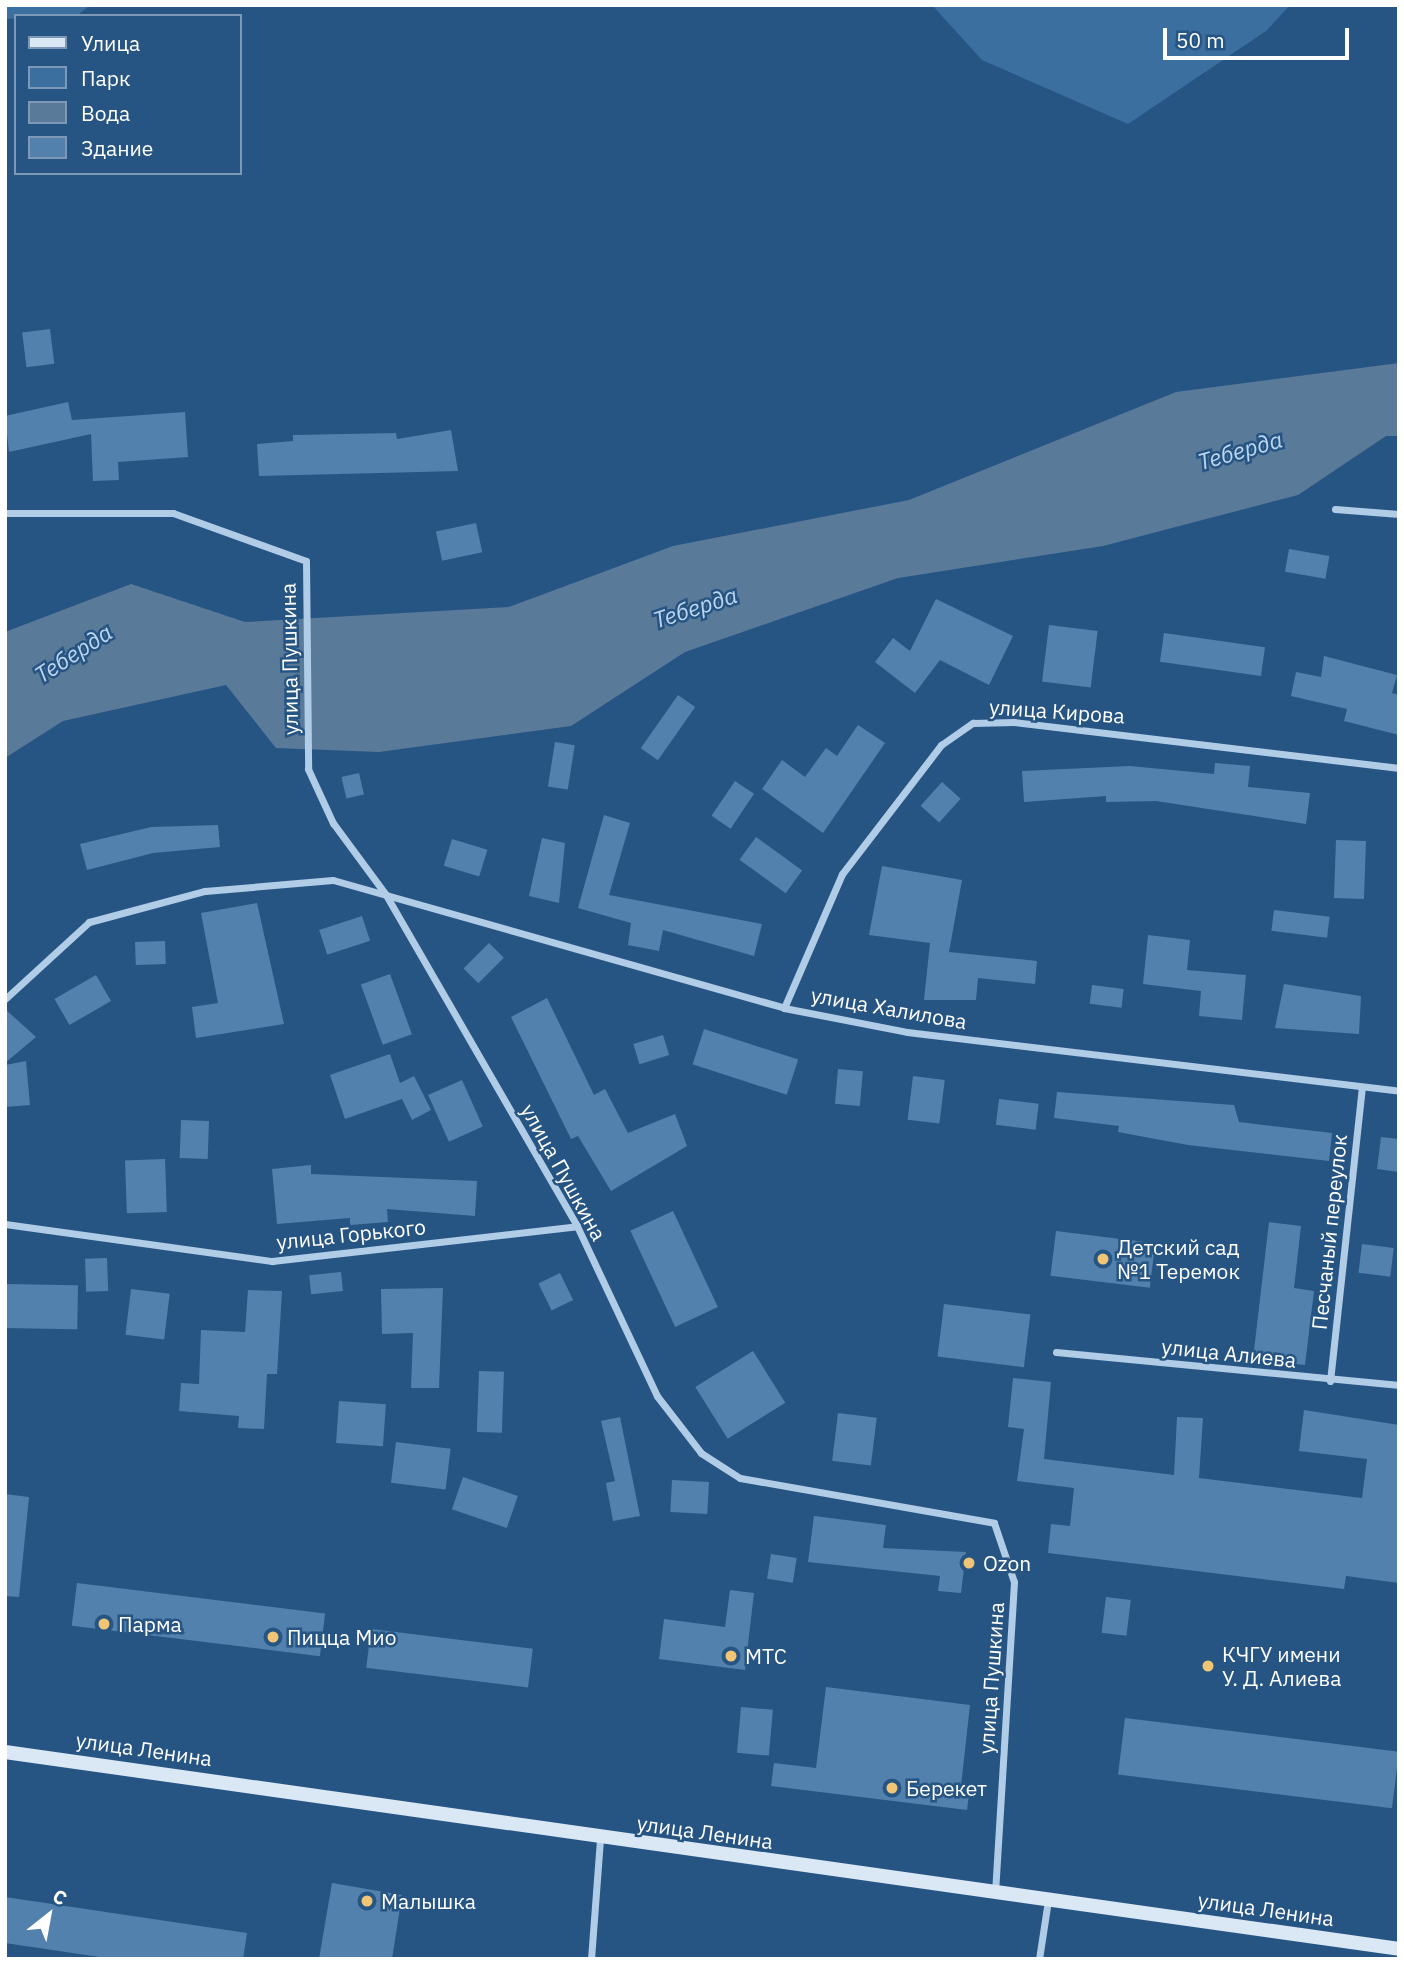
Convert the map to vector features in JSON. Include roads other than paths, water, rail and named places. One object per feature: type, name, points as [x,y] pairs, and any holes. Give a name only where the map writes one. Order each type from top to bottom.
[{"type":"main road","name":"улица Ленина","points":[[5,1752],[995,1896],[1048,1900],[1399,1949]]},
{"type":"street","points":[[1335,509],[1399,514]]},
{"type":"street","name":"улица Пушкина","points":[[5,513],[173,513],[306,561],[308,769],[334,823],[386,895],[577,1226],[657,1396],[701,1453],[740,1478],[995,1523],[1014,1582],[995,1896]]},
{"type":"street","name":"улица Кирова","points":[[784,1007],[842,874],[941,746],[973,723],[1014,722],[1399,768]]},
{"type":"street","name":"улица Халилова","points":[[5,999],[89,922],[205,891],[333,880],[784,1007],[907,1032],[1399,1091]]},
{"type":"street","name":"Песчаный переулок","points":[[1330,1381],[1362,1087]]},
{"type":"street","name":"улица Горького","points":[[5,1224],[272,1261],[577,1226]]},
{"type":"street","name":"улица Алиева","points":[[1056,1353],[1330,1381],[1399,1385]]},
{"type":"street","points":[[591,1959],[600,1838]]},
{"type":"street","points":[[1039,1959],[1048,1900]]},
{"type":"water","name":"Теберда","points":[[1399,363],[1399,436],[1386,436],[1298,495],[1103,546],[898,578],[685,652],[571,726],[379,752],[276,748],[226,685],[63,721],[5,758],[5,632],[131,584],[245,622],[509,607],[673,546],[909,500],[1176,392]]},
{"type":"place","name":"Детский сад №1 Теремок","points":[[1103,1259]]},
{"type":"place","name":"Ozon","points":[[969,1563]]},
{"type":"place","name":"Парма","points":[[104,1624]]},
{"type":"place","name":"Пицца Мио","points":[[273,1637]]},
{"type":"place","name":"МТС","points":[[731,1656]]},
{"type":"place","name":"КЧГУ имени У. Д. Алиева","points":[[1208,1666]]},
{"type":"place","name":"Берекет","points":[[892,1788]]},
{"type":"place","name":"Малышка","points":[[367,1901]]}]
